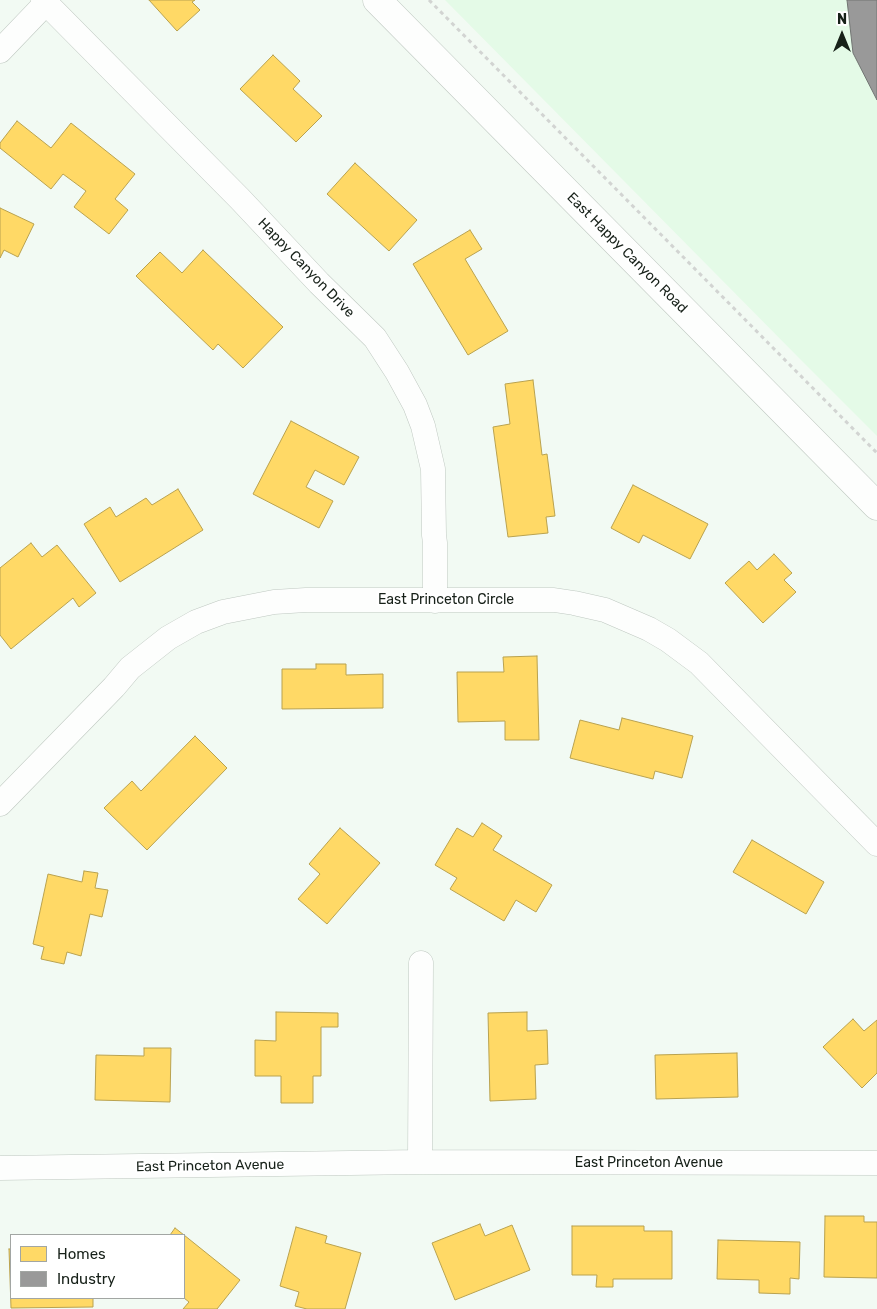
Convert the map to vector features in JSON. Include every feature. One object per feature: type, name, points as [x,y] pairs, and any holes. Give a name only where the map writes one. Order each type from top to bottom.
[{"type":"street","name":"East Happy Canyon Road","points":[[377,0],[877,506]]},
{"type":"street","points":[[0,51],[45,1]]},
{"type":"street","name":"Happy Canyon Drive","points":[[45,1],[240,199],[319,284],[375,338],[415,405],[423,426],[433,469],[435,600]]},
{"type":"street","name":"East Princeton Circle","points":[[0,804],[114,687],[130,668],[168,638],[196,622],[222,612],[274,602],[306,600],[554,600],[604,610],[649,629],[668,640],[699,663],[877,844]]},
{"type":"street","points":[[420,1162],[421,963]]},
{"type":"street","name":"East Princeton Avenue","points":[[0,1168],[420,1162],[877,1163]]},
{"type":"path","points":[[429,0],[877,453]]},
{"type":"shaded area","points":[[445,0],[877,0],[877,436],[800,359]]},
{"type":"building: Homes","points":[[149,0],[195,0],[192,2],[200,10],[177,31]]},
{"type":"building: Homes","points":[[273,55],[300,81],[293,89],[322,116],[296,142],[240,89]]},
{"type":"building: Homes","points":[[17,121],[51,148],[71,123],[135,174],[115,199],[128,210],[109,234],[74,207],[86,191],[63,174],[51,189],[0,148],[0,143]]},
{"type":"building: Homes","points":[[355,163],[417,220],[389,251],[327,194]]},
{"type":"building: Homes","points":[[0,208],[34,224],[18,257],[4,250],[0,258]]},
{"type":"building: Homes","points":[[470,230],[482,249],[465,259],[508,331],[468,355],[413,264]]},
{"type":"building: Homes","points":[[203,250],[283,327],[243,368],[218,344],[213,350],[136,276],[160,252],[182,273]]},
{"type":"building: Homes","points":[[533,380],[542,455],[547,454],[555,516],[546,517],[548,533],[508,537],[493,427],[510,424],[505,384]]},
{"type":"building: Homes","points":[[291,421],[359,457],[344,485],[315,470],[306,487],[333,501],[319,528],[253,494]]},
{"type":"building: Homes","points":[[633,485],[708,524],[690,559],[643,535],[639,543],[611,528]]},
{"type":"building: Homes","points":[[178,489],[203,530],[120,582],[84,524],[110,507],[116,517],[146,498],[152,505]]},
{"type":"building: Homes","points":[[31,543],[42,557],[57,545],[96,593],[79,607],[73,598],[11,649],[0,635],[0,568]]},
{"type":"building: Homes","points":[[774,554],[792,573],[784,580],[796,592],[763,623],[725,583],[749,561],[757,570]]},
{"type":"building: Homes","points":[[537,656],[539,740],[505,740],[505,721],[458,722],[457,672],[504,672],[503,657]]},
{"type":"building: Homes","points":[[316,664],[346,664],[346,675],[383,674],[383,708],[282,709],[282,669],[316,669]]},
{"type":"building: Homes","points":[[622,718],[693,736],[682,778],[655,771],[653,779],[570,758],[580,720],[619,730]]},
{"type":"building: Homes","points":[[195,736],[227,768],[147,850],[104,808],[132,781],[141,791]]},
{"type":"building: Homes","points":[[482,823],[502,836],[493,850],[552,885],[536,912],[516,900],[504,921],[450,889],[457,878],[435,865],[457,828],[473,837]]},
{"type":"building: Homes","points":[[340,828],[380,863],[327,924],[298,899],[320,874],[309,864]]},
{"type":"building: Homes","points":[[752,840],[824,882],[806,914],[733,872]]},
{"type":"building: Homes","points":[[84,871],[98,873],[95,888],[108,890],[102,917],[90,914],[81,956],[67,952],[64,964],[41,959],[44,947],[33,944],[48,874],[82,882]]},
{"type":"building: Homes","points":[[276,1012],[338,1013],[338,1027],[321,1027],[321,1076],[313,1076],[313,1103],[281,1103],[281,1076],[255,1076],[255,1040],[276,1041]]},
{"type":"building: Homes","points":[[527,1012],[527,1031],[547,1030],[548,1064],[535,1065],[536,1099],[490,1101],[488,1013]]},
{"type":"building: Homes","points":[[853,1019],[864,1031],[877,1020],[877,1073],[862,1088],[823,1047]]},
{"type":"building: Homes","points":[[144,1048],[171,1048],[170,1102],[95,1100],[96,1055],[144,1056]]},
{"type":"building: Homes","points":[[737,1053],[738,1097],[656,1099],[655,1055]]},
{"type":"building: Homes","points":[[825,1216],[864,1216],[864,1222],[877,1222],[877,1278],[824,1277]]},
{"type":"building: Homes","points":[[480,1224],[485,1236],[512,1225],[530,1270],[455,1300],[432,1243]]},
{"type":"building: Homes","points":[[572,1226],[644,1226],[644,1231],[672,1231],[672,1279],[613,1279],[613,1287],[596,1287],[597,1275],[572,1275]]},
{"type":"building: Homes","points":[[296,1227],[327,1236],[325,1243],[361,1253],[345,1309],[307,1309],[295,1306],[299,1292],[280,1286]]},
{"type":"building: Homes","points":[[175,1228],[183,1234],[171,1234]]},
{"type":"building: Homes","points":[[185,1236],[240,1280],[217,1309],[183,1309],[189,1302],[185,1299]]},
{"type":"building: Homes","points":[[718,1240],[800,1242],[799,1279],[790,1278],[790,1294],[759,1293],[759,1280],[717,1279]]},
{"type":"building: Homes","points":[[11,1299],[93,1299],[93,1307],[11,1308]]},
{"type":"building: Industry","points":[[847,0],[877,0],[877,100],[853,53]]}]
